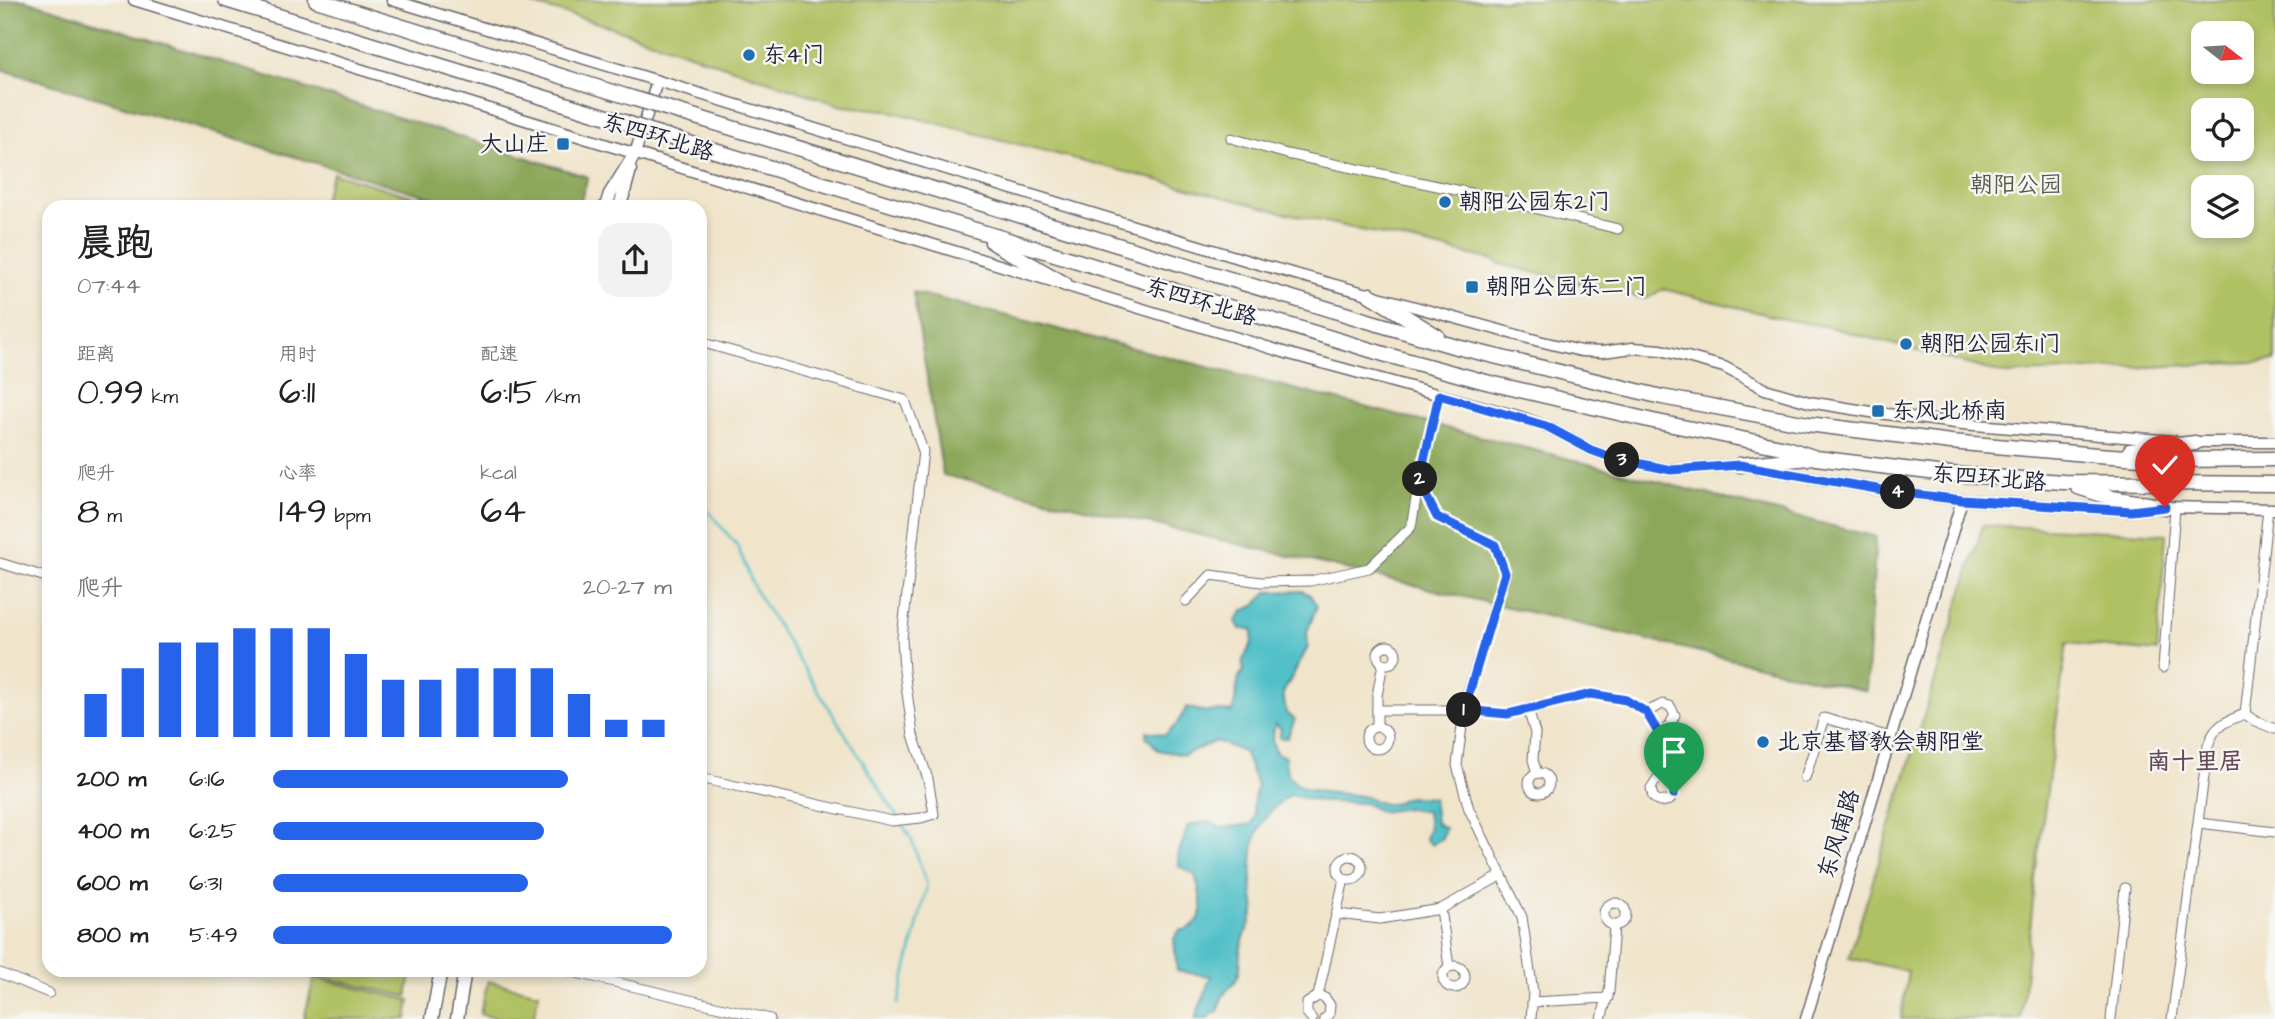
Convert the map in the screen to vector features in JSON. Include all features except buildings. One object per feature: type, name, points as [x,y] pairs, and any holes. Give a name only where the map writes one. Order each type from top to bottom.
[{"type":"highway","name":"东四环北路","points":[[226,0],[1399,359],[1653,421],[1786,448],[1816,458],[1937,473],[2063,482],[2275,484]]},
{"type":"highway","name":"东四环北路","points":[[316,0],[1453,346],[1662,397],[1808,424],[1951,442],[2171,460],[2275,458]]},
{"type":"highway","points":[[970,229],[1065,284]]},
{"type":"highway","points":[[1370,295],[1453,346]]},
{"type":"highway","points":[[2097,455],[2194,443]]},
{"type":"highway","points":[[1740,465],[1816,458]]},
{"type":"highway","points":[[2063,482],[2112,498],[2170,508]]},
{"type":"main road","points":[[608,200],[635,154]]},
{"type":"main road","points":[[622,200],[635,154]]},
{"type":"main road","points":[[432,1019],[439,977]]},
{"type":"main road","points":[[457,1019],[464,977]]},
{"type":"street","name":"东四环北路","points":[[134,0],[1293,355],[1546,426],[1591,450],[1613,458],[1671,470],[1740,465],[1888,491],[1962,500],[2131,511],[2170,508],[2271,509]]},
{"type":"street","points":[[392,0],[1255,263],[1581,351],[1602,352],[1633,348],[1661,350],[1724,367],[1747,382],[1809,402],[1871,412],[1963,424],[2194,443],[2275,442]]},
{"type":"street","points":[[635,154],[657,81]]},
{"type":"street","points":[[1231,138],[1287,154],[1489,197],[1618,229]]},
{"type":"street","points":[[707,344],[905,400],[923,452],[902,638],[904,671],[913,735],[928,779],[934,814],[892,821],[707,780]]},
{"type":"street","points":[[1186,601],[1211,575],[1261,582],[1310,581],[1369,568],[1410,527],[1439,395]]},
{"type":"street","points":[[1419,482],[1437,517],[1495,545],[1505,573],[1464,710],[1457,765],[1469,809],[1522,917],[1533,992],[1531,1019]]},
{"type":"street","name":"东风南路","points":[[1806,1019],[1962,500]]},
{"type":"street","points":[[2163,668],[2170,508]]},
{"type":"street","points":[[2245,714],[2271,509]]},
{"type":"street","points":[[0,564],[42,576]]},
{"type":"street","points":[[1377,727],[1383,663]]},
{"type":"street","points":[[1377,710],[1464,710],[1508,714],[1591,694],[1626,700],[1646,712],[1659,734],[1666,778]]},
{"type":"street","points":[[1646,712],[1663,704],[1670,706],[1675,715],[1669,726],[1659,734]]},
{"type":"street","points":[[1528,709],[1535,733],[1533,760],[1536,773]]},
{"type":"street","points":[[2245,714],[2275,729]]},
{"type":"street","points":[[2172,1019],[2211,736],[2220,724],[2245,714]]},
{"type":"street","points":[[1804,778],[1824,718],[1890,737]]},
{"type":"street","points":[[2199,823],[2275,832]]},
{"type":"street","points":[[1337,914],[1380,919],[1441,909],[1502,875]]},
{"type":"street","points":[[1312,1019],[1307,1013],[1307,1003],[1318,996],[1344,879]]},
{"type":"street","points":[[2111,1019],[2125,888]]},
{"type":"street","points":[[1441,909],[1449,967]]},
{"type":"street","points":[[1601,1019],[1608,998],[1614,926]]},
{"type":"street","points":[[0,973],[49,993]]},
{"type":"street","points":[[593,977],[770,1019]]},
{"type":"street","points":[[1318,996],[1325,998],[1331,1005],[1329,1015],[1324,1019]]},
{"type":"street","points":[[1532,1002],[1608,998]]},
{"type":"green space","points":[[25,0],[588,177],[581,200],[440,200],[0,69],[0,3]]},
{"type":"green space","name":"朝阳公园","points":[[516,0],[2275,0],[2275,361],[2004,374],[1829,327],[1789,320],[1663,289],[1646,299],[1500,264],[1493,260],[1282,212],[885,110],[842,106],[602,24]]},
{"type":"green space","points":[[333,173],[425,200],[323,200]]},
{"type":"green space","points":[[913,292],[1876,537],[1866,691],[943,475]]},
{"type":"green space","points":[[1983,525],[2166,534],[2157,652],[2067,643],[2036,871],[2021,1019],[1901,1019],[1908,971],[1849,958]]},
{"type":"green space","points":[[320,977],[411,977],[407,996]]},
{"type":"green space","points":[[314,978],[410,1000],[407,1019],[304,1019]]},
{"type":"green space","points":[[488,981],[539,993],[533,1019],[500,1019],[480,1014]]},
{"type":"water","points":[[1302,591],[1310,595],[1317,606],[1307,632],[1308,647],[1283,693],[1286,713],[1295,719],[1287,738],[1279,738],[1281,729],[1275,724],[1272,740],[1276,753],[1285,757],[1287,772],[1304,788],[1357,795],[1384,804],[1408,797],[1433,798],[1436,823],[1445,828],[1442,838],[1432,845],[1425,839],[1429,826],[1427,812],[1408,808],[1381,812],[1364,803],[1323,802],[1290,795],[1278,804],[1261,825],[1253,848],[1254,908],[1241,947],[1239,975],[1222,997],[1219,1010],[1205,1019],[1195,1019],[1211,976],[1177,971],[1174,939],[1179,931],[1196,923],[1201,909],[1195,875],[1179,866],[1178,855],[1188,826],[1209,821],[1221,828],[1252,824],[1257,785],[1244,752],[1216,741],[1184,755],[1158,750],[1146,736],[1147,731],[1165,735],[1176,725],[1187,707],[1204,711],[1233,712],[1239,677],[1244,670],[1244,659],[1252,639],[1252,629],[1240,629],[1236,621],[1243,611],[1254,606],[1267,592]]},
{"type":"waterway","points":[[707,510],[737,545],[755,590],[898,818]]},
{"type":"waterway","points":[[898,1004],[927,886],[912,840],[902,824]]},
{"type":"place","name":"东4门","points":[[749,55]]},
{"type":"place","name":"大山庄","points":[[563,144]]},
{"type":"place","name":"朝阳公园东2门","points":[[1445,202]]},
{"type":"place","name":"朝阳公园东二门","points":[[1472,287]]},
{"type":"place","name":"朝阳公园东1门","points":[[1906,344]]},
{"type":"place","name":"东风北桥南","points":[[1878,411]]},
{"type":"place","name":"北京基督教会朝阳堂","points":[[1763,742]]},
{"type":"district","name":"南十里居","points":[[2195,762]]},
{"type":"route","points":[[1674,794],[1674,785],[1666,778],[1659,734],[1646,712],[1626,700],[1591,694],[1508,714],[1464,710],[1505,573],[1495,545],[1437,517],[1419,482],[1439,395],[1546,426],[1574,442],[1613,458],[1671,470],[1740,465],[1888,491],[1962,500],[2131,511],[2165,507]]}]
